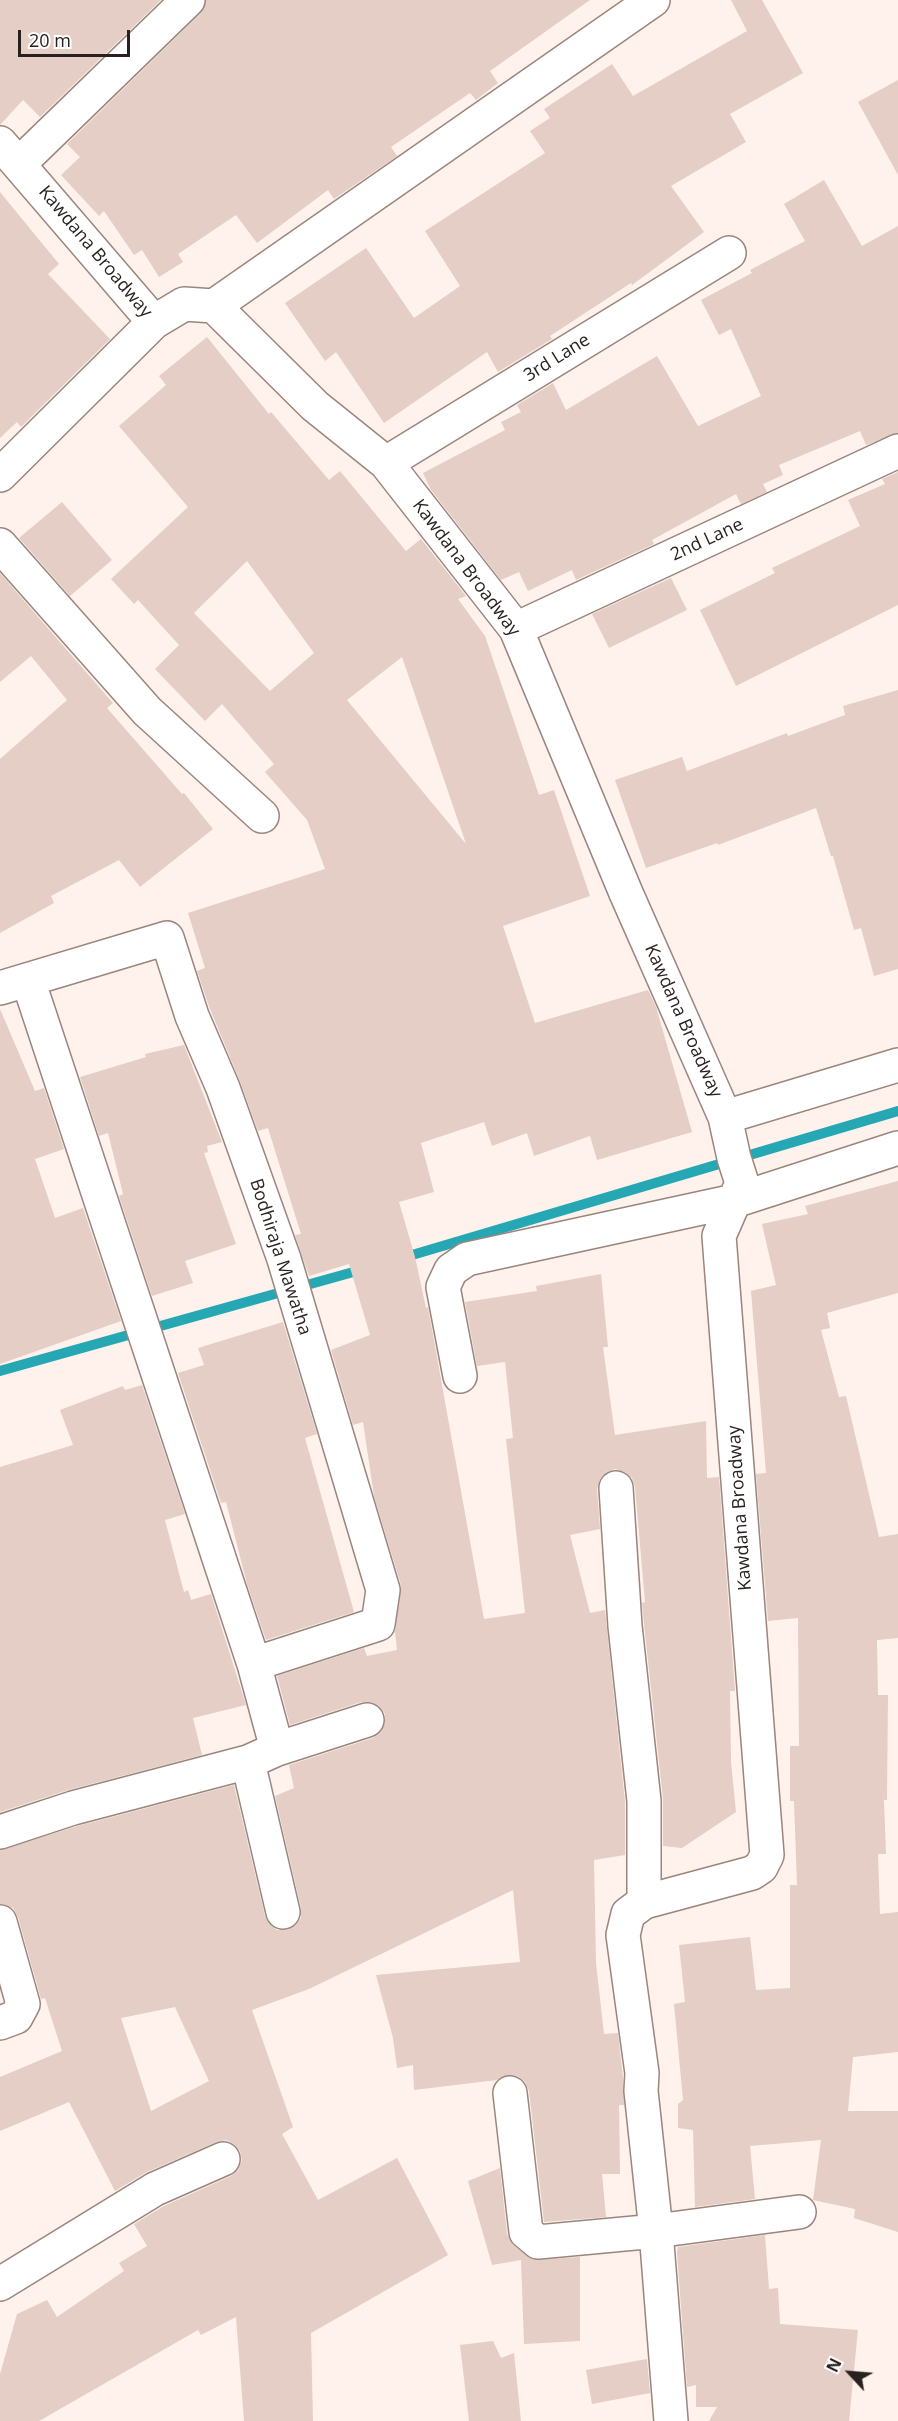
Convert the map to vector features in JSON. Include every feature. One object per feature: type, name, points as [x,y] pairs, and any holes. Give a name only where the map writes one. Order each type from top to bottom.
[{"type":"street","points":[[10,153],[188,0]]},
{"type":"street","points":[[214,306],[652,0]]},
{"type":"street","name":"Kawdana Broadway","points":[[10,153],[154,322],[184,304],[214,306],[315,406],[386,463],[516,629],[728,1130],[738,1192],[719,1236],[767,1855],[762,1867],[752,1873],[644,1902]]},
{"type":"street","name":"3rd Lane","points":[[386,463],[729,253]]},
{"type":"street","points":[[0,475],[154,322]]},
{"type":"street","name":"2nd Lane","points":[[516,629],[898,451]]},
{"type":"street","points":[[0,545],[147,711],[262,816]]},
{"type":"street","name":"Bodhiraja Mawatha","points":[[14,984],[168,938],[192,1016],[224,1088],[284,1259],[383,1590],[378,1624],[254,1664]]},
{"type":"street","points":[[14,984],[133,1299],[254,1664],[278,1749]]},
{"type":"street","points":[[728,1130],[898,1065]]},
{"type":"street","points":[[460,1376],[443,1287],[451,1270],[467,1259],[738,1192],[898,1148]]},
{"type":"street","points":[[616,1488],[625,1626],[644,1801],[644,1902],[628,1914],[623,1935],[642,2073],[641,2091],[656,2231],[671,2421]]},
{"type":"street","points":[[0,1832],[73,1808],[248,1762],[278,1749],[367,1720]]},
{"type":"street","points":[[248,1762],[283,1912]]},
{"type":"street","points":[[0,1922],[23,2004],[16,2017],[0,2023]]},
{"type":"street","points":[[510,2093],[526,2232],[538,2242],[656,2231],[799,2212]]},
{"type":"street","points":[[0,2284],[156,2188],[224,2159]]},
{"type":"building","points":[[0,0],[161,0],[40,117],[23,100],[0,125]]},
{"type":"building","points":[[206,0],[590,0],[490,71],[498,83],[476,100],[470,93],[391,147],[397,156],[334,199],[328,190],[257,243],[236,215],[178,254],[183,262],[159,277],[142,250],[134,255],[104,211],[99,216],[61,175],[80,157],[67,144],[201,13]]},
{"type":"building","points":[[731,0],[762,0],[803,73],[730,114],[746,142],[671,186],[704,232],[632,285],[631,283],[550,336],[552,339],[498,372],[487,352],[384,423],[336,352],[325,361],[285,303],[366,248],[414,318],[460,286],[425,231],[545,153],[530,131],[550,118],[544,109],[612,64],[633,96],[747,31]]},
{"type":"building","points":[[898,80],[898,175],[858,102]]},
{"type":"building","points":[[824,180],[862,246],[898,226],[898,433],[866,445],[860,431],[779,465],[783,475],[763,484],[767,492],[741,504],[736,494],[652,540],[654,544],[576,580],[572,570],[528,591],[519,572],[501,580],[431,490],[423,473],[505,430],[501,422],[521,412],[517,405],[553,383],[566,410],[657,356],[698,426],[761,396],[731,329],[719,335],[701,300],[752,273],[750,270],[805,241],[784,204]]},
{"type":"building","points":[[0,192],[59,264],[48,274],[110,339],[21,427],[17,422],[0,438]]},
{"type":"building","points":[[207,337],[269,414],[271,412],[329,480],[340,471],[406,551],[421,539],[466,596],[458,599],[485,636],[539,795],[554,790],[590,896],[503,926],[535,1023],[648,990],[656,1007],[692,1132],[597,1160],[590,1136],[534,1156],[527,1133],[492,1146],[484,1122],[421,1143],[434,1192],[399,1202],[415,1257],[426,1308],[428,1307],[484,1619],[525,1613],[506,1439],[513,1438],[505,1362],[477,1366],[465,1302],[537,1291],[536,1286],[601,1274],[608,1347],[603,1347],[615,1435],[706,1421],[707,1478],[719,1477],[735,1691],[730,1691],[731,1762],[736,1812],[682,1848],[663,1846],[663,1799],[642,1603],[645,1602],[635,1487],[632,1478],[625,1472],[615,1469],[606,1472],[600,1479],[597,1489],[600,1529],[570,1535],[590,1613],[605,1610],[625,1802],[625,1855],[594,1860],[596,1963],[604,2034],[618,2033],[624,2105],[619,2105],[620,2174],[602,2174],[606,2217],[544,2222],[529,2091],[525,2082],[518,2076],[507,2075],[497,2080],[414,2090],[413,2065],[397,2068],[393,2038],[376,1975],[520,1962],[513,1890],[309,1989],[252,2010],[293,2127],[282,2134],[318,2200],[397,2158],[448,2255],[311,2333],[313,2421],[244,2421],[236,2317],[201,2335],[198,2330],[39,2421],[0,2421],[0,2374],[17,2314],[47,2300],[57,2317],[124,2271],[119,2263],[147,2246],[134,2224],[164,2206],[231,2176],[238,2170],[242,2160],[240,2151],[234,2144],[226,2140],[216,2142],[147,2172],[115,2191],[69,2102],[0,2131],[0,2077],[62,2051],[45,1998],[41,1999],[18,1917],[13,1908],[0,1904],[0,1850],[78,1826],[234,1785],[265,1916],[269,1924],[277,1930],[288,1930],[301,1918],[301,1908],[275,1796],[294,1788],[289,1765],[373,1738],[381,1732],[385,1723],[385,1714],[380,1707],[370,1702],[361,1702],[290,1725],[277,1676],[364,1648],[367,1656],[397,1650],[395,1631],[401,1585],[374,1496],[363,1422],[353,1425],[331,1350],[370,1335],[349,1264],[309,1276],[295,1235],[301,1234],[268,1128],[258,1131],[197,971],[205,968],[188,913],[325,869],[307,820],[265,772],[274,764],[222,704],[205,721],[155,669],[179,645],[138,600],[134,604],[111,579],[188,507],[119,426],[166,385],[159,376]],"holes":[[[247,561],[314,653],[270,691],[194,613]],[[402,657],[466,844],[347,700]],[[175,2007],[209,2081],[151,2111],[121,2018]]]},
{"type":"building","points":[[898,472],[898,605],[736,686],[700,610],[775,573],[772,568],[860,526],[848,500],[885,484],[882,479]]},
{"type":"building","points":[[62,502],[112,560],[70,596],[19,538]]},
{"type":"building","points":[[0,573],[113,703],[107,708],[182,794],[184,793],[213,829],[140,887],[119,860],[51,896],[54,903],[0,933],[0,759],[67,700],[31,656],[0,682]]},
{"type":"building","points":[[671,578],[687,610],[609,648],[592,614]]},
{"type":"building","points":[[898,690],[898,969],[874,976],[861,928],[854,930],[833,856],[831,856],[816,808],[718,845],[717,843],[646,868],[615,780],[682,757],[687,771],[787,733],[788,736],[845,715],[843,706]]},
{"type":"building","points":[[0,1009],[35,1091],[44,1088],[64,1149],[35,1159],[55,1218],[83,1208],[121,1321],[0,1364]]},
{"type":"building","points":[[184,1045],[222,1142],[207,1146],[208,1152],[204,1153],[236,1244],[185,1261],[193,1283],[152,1296],[119,1196],[123,1194],[108,1133],[99,1136],[80,1077],[146,1057],[145,1054]]},
{"type":"building","points":[[898,1181],[898,1293],[827,1313],[830,1328],[821,1330],[839,1397],[846,1396],[879,1537],[898,1534],[898,1638],[877,1640],[878,1695],[888,1695],[887,1800],[884,1800],[886,1854],[878,1854],[880,1914],[898,1912],[898,2052],[853,2057],[848,2111],[898,2111],[898,2232],[854,2218],[855,2209],[813,2200],[821,2140],[750,2146],[755,2199],[695,2207],[693,2130],[678,2128],[678,2104],[683,2100],[674,2004],[685,2002],[679,1945],[750,1937],[756,1990],[790,1988],[790,1885],[797,1885],[794,1801],[790,1801],[790,1746],[799,1746],[798,1618],[768,1621],[756,1474],[766,1473],[751,1291],[776,1285],[762,1224],[808,1214],[805,1206]]},
{"type":"building","points":[[283,1322],[317,1434],[305,1438],[354,1612],[266,1640],[247,1584],[226,1502],[221,1503],[178,1373],[204,1365],[198,1348]]},
{"type":"building","points":[[142,1385],[185,1514],[165,1520],[184,1592],[188,1590],[191,1600],[211,1594],[246,1705],[193,1718],[202,1755],[68,1790],[0,1812],[0,1467],[73,1445],[60,1410],[123,1386],[125,1390]]},
{"type":"building","points":[[500,2168],[507,2234],[514,2246],[533,2260],[580,2257],[580,2341],[524,2344],[521,2260],[492,2265],[468,2181]]},
{"type":"building","points":[[765,2235],[769,2289],[778,2288],[780,2324],[858,2330],[849,2421],[709,2421],[717,2407],[696,2407],[696,2385],[687,2387],[678,2247]]},
{"type":"building","points":[[493,2341],[501,2358],[514,2353],[521,2421],[469,2421],[460,2345]]},
{"type":"building","points":[[647,2359],[650,2393],[592,2404],[586,2370]]},
{"type":"waterway","points":[[402,1258],[898,1111]]},
{"type":"waterway","points":[[0,1371],[364,1269]]}]
